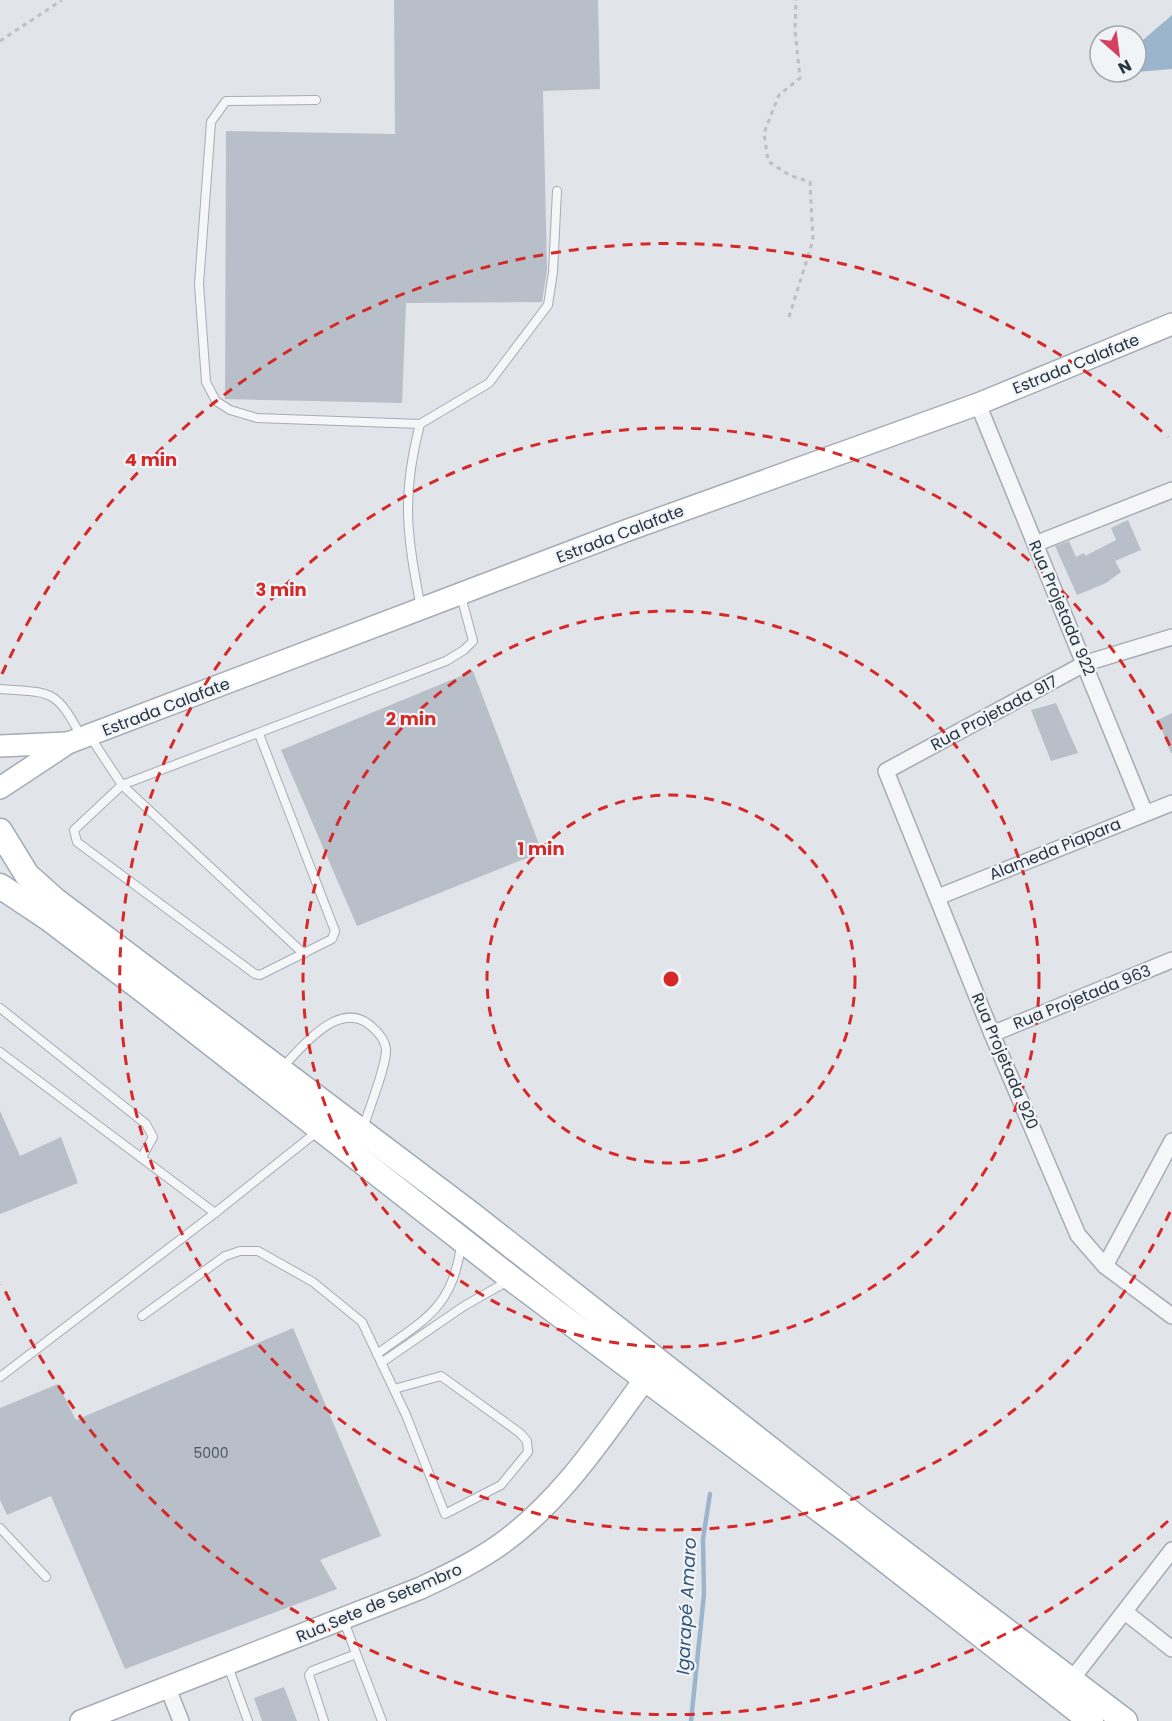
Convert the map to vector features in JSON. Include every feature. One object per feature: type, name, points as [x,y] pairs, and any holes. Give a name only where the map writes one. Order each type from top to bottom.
[{"type":"main road","points":[[0,831],[51,909],[320,1130],[512,1280],[848,1531],[1091,1721]]},
{"type":"main road","points":[[0,886],[51,909],[280,1070],[660,1361],[863,1522],[1125,1721]]},
{"type":"street","name":"Estrada Calafate","points":[[0,788],[80,739],[628,530],[978,404],[1172,324]]},
{"type":"street","name":"Rua Projetada 922","points":[[978,404],[1086,663],[1145,813]]},
{"type":"street","points":[[1035,544],[1172,490]]},
{"type":"street","name":"Rua Projetada 917","points":[[886,771],[1086,663],[1172,637]]},
{"type":"street","name":"Estrada Calafate","points":[[0,746],[80,739]]},
{"type":"street","name":"Rua Projetada 920","points":[[886,771],[1078,1236],[1105,1266],[1172,1316]]},
{"type":"street","name":"Alameda Piapara","points":[[938,897],[1172,803]]},
{"type":"street","name":"Rua Projetada 963","points":[[993,1034],[1172,960]]},
{"type":"street","points":[[1105,1266],[1172,1141]]},
{"type":"street","name":"Rua Sete de Setembro","points":[[81,1721],[343,1619],[462,1568],[500,1545],[530,1522],[560,1491],[645,1379]]},
{"type":"street","points":[[1071,1679],[1172,1550]]},
{"type":"street","points":[[1125,1612],[1172,1649]]},
{"type":"street","points":[[167,1686],[181,1721]]},
{"type":"lane","points":[[316,100],[226,101],[211,122],[200,284],[206,382],[216,401],[230,410],[256,418],[420,424],[489,383],[548,305],[553,272],[557,191]]},
{"type":"lane","points":[[420,424],[410,465],[406,508],[410,550],[421,610]]},
{"type":"lane","points":[[259,734],[335,931],[334,937],[260,975],[255,974],[77,842],[74,830],[122,784],[259,734],[446,661],[464,650],[473,641],[461,595]]},
{"type":"lane","points":[[0,689],[54,695],[62,704],[80,739],[122,784],[304,954]]},
{"type":"lane","points":[[0,1008],[146,1124],[153,1137],[142,1157]]},
{"type":"lane","points":[[280,1070],[318,1031],[340,1019],[357,1018],[369,1024],[380,1034],[386,1048],[362,1133]]},
{"type":"lane","points":[[0,1052],[214,1213]]},
{"type":"lane","points":[[0,1377],[320,1130]]},
{"type":"lane","points":[[377,1354],[428,1318],[449,1293],[462,1241]]},
{"type":"lane","points":[[142,1316],[225,1256],[240,1251],[258,1251],[313,1282],[362,1322],[394,1389],[445,1514],[501,1485],[528,1452],[527,1441],[520,1433],[441,1376],[394,1389]]},
{"type":"lane","points":[[381,1363],[464,1306],[512,1280]]},
{"type":"lane","points":[[0,1528],[46,1577]]},
{"type":"lane","points":[[343,1619],[382,1721]]},
{"type":"lane","points":[[324,1721],[309,1675],[317,1668],[356,1654]]},
{"type":"lane","points":[[228,1664],[248,1721]]},
{"type":"path","points":[[0,41],[62,0]]},
{"type":"path","points":[[789,317],[813,240],[810,182],[789,175],[768,161],[764,133],[779,95],[800,78],[795,30],[796,0]]},
{"type":"water","points":[[1172,15],[1172,69],[1148,71],[1148,36]]},
{"type":"building","points":[[394,0],[598,0],[600,89],[543,91],[547,270],[542,302],[406,303],[402,403],[225,399],[226,131],[395,134]]},
{"type":"building","points":[[1128,520],[1141,550],[1115,561],[1121,572],[1106,583],[1077,595],[1055,546],[1069,541],[1076,557],[1084,553],[1085,556],[1116,540],[1111,528]]},
{"type":"building","points":[[473,671],[542,852],[357,926],[281,750]]},
{"type":"building","points":[[1056,703],[1078,753],[1051,761],[1031,710]]},
{"type":"building","points":[[1172,713],[1172,753],[1171,753],[1158,720]]},
{"type":"building","points":[[0,1111],[20,1156],[61,1137],[78,1183],[0,1214]]},
{"type":"building","points":[[293,1328],[381,1536],[320,1560],[337,1589],[125,1669],[51,1496],[7,1515],[0,1500],[0,1408],[58,1384],[76,1420]]},
{"type":"building","points":[[284,1687],[297,1721],[262,1721],[254,1698]]},
{"type":"waterway","name":"Igarapé Amaro","points":[[691,1721],[704,1594],[703,1539],[710,1494]]}]
